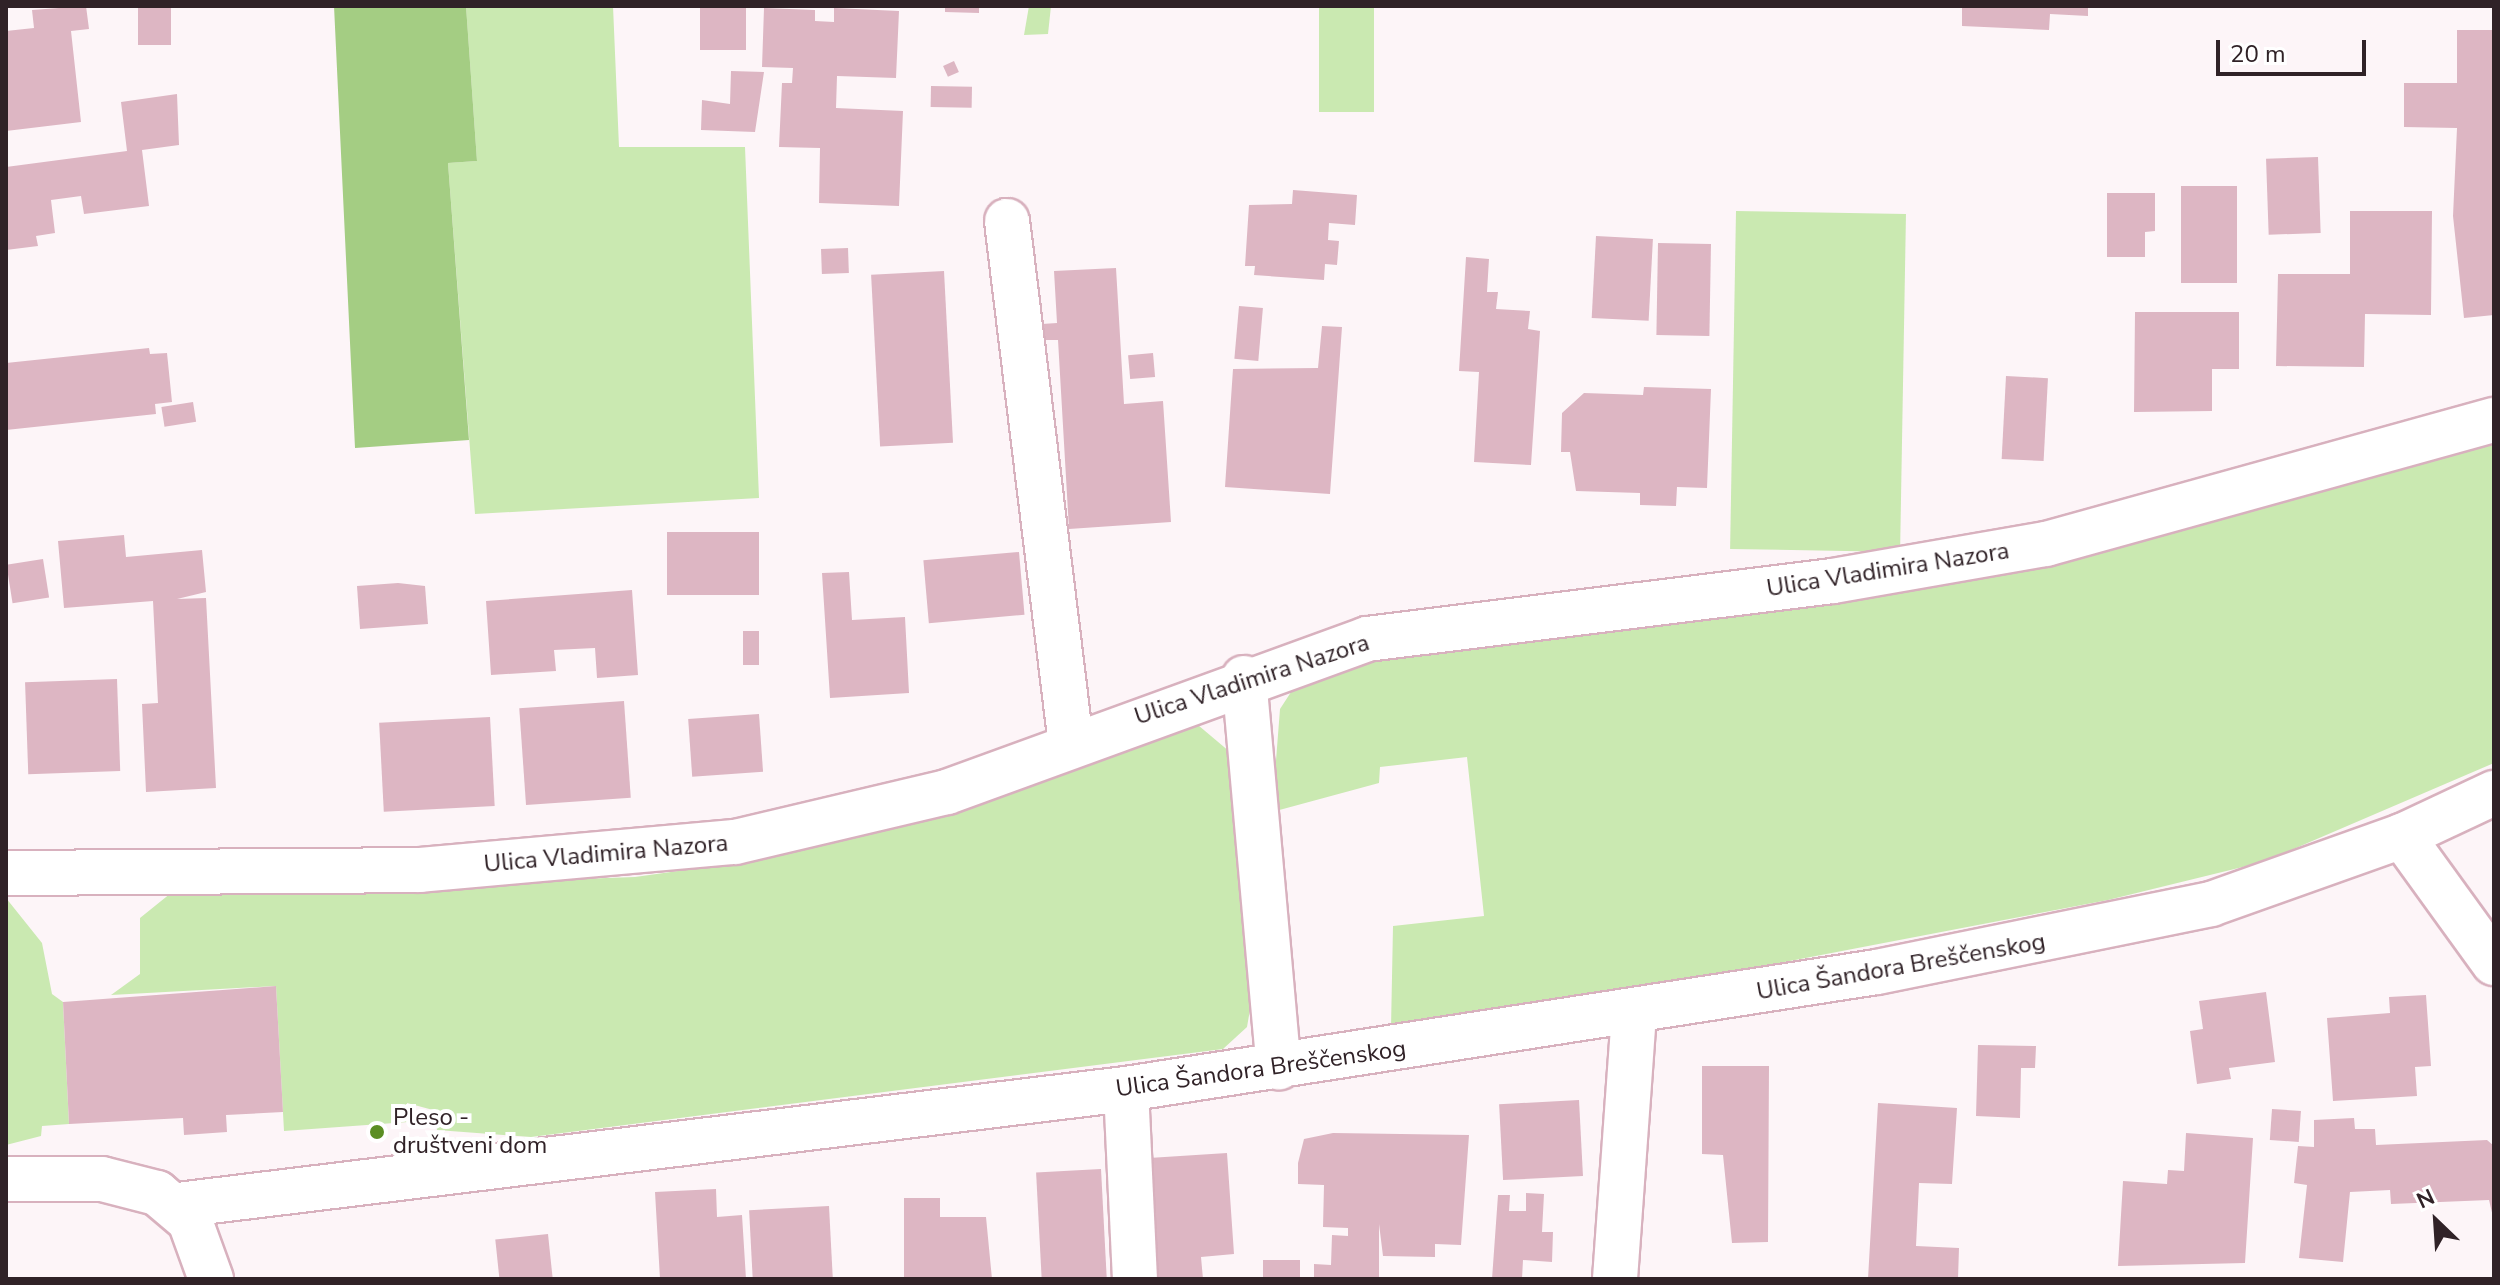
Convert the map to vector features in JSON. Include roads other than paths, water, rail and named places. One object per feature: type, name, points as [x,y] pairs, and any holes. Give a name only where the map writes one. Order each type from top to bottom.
[{"type":"street","points":[[1007,221],[1071,744]]},
{"type":"street","name":"Ulica Vladimira Nazora","points":[[6,873],[420,870],[632,856],[879,812],[1244,678],[1409,632],[1833,581],[2046,544],[2494,420]]},
{"type":"street","points":[[1244,678],[1279,1067]]},
{"type":"street","name":"Ulica Šandora Breščenskog","points":[[6,1179],[102,1179],[178,1205],[1126,1089],[1634,1014],[2124,925],[2297,876],[2402,836],[2494,793]]},
{"type":"street","points":[[2402,836],[2494,963]]},
{"type":"street","points":[[1615,1279],[1634,1014]]},
{"type":"street","points":[[1126,1089],[1135,1279]]},
{"type":"street","points":[[178,1205],[211,1279]]},
{"type":"place","name":"Pleso - društveni dom","points":[[377,1132]]}]
